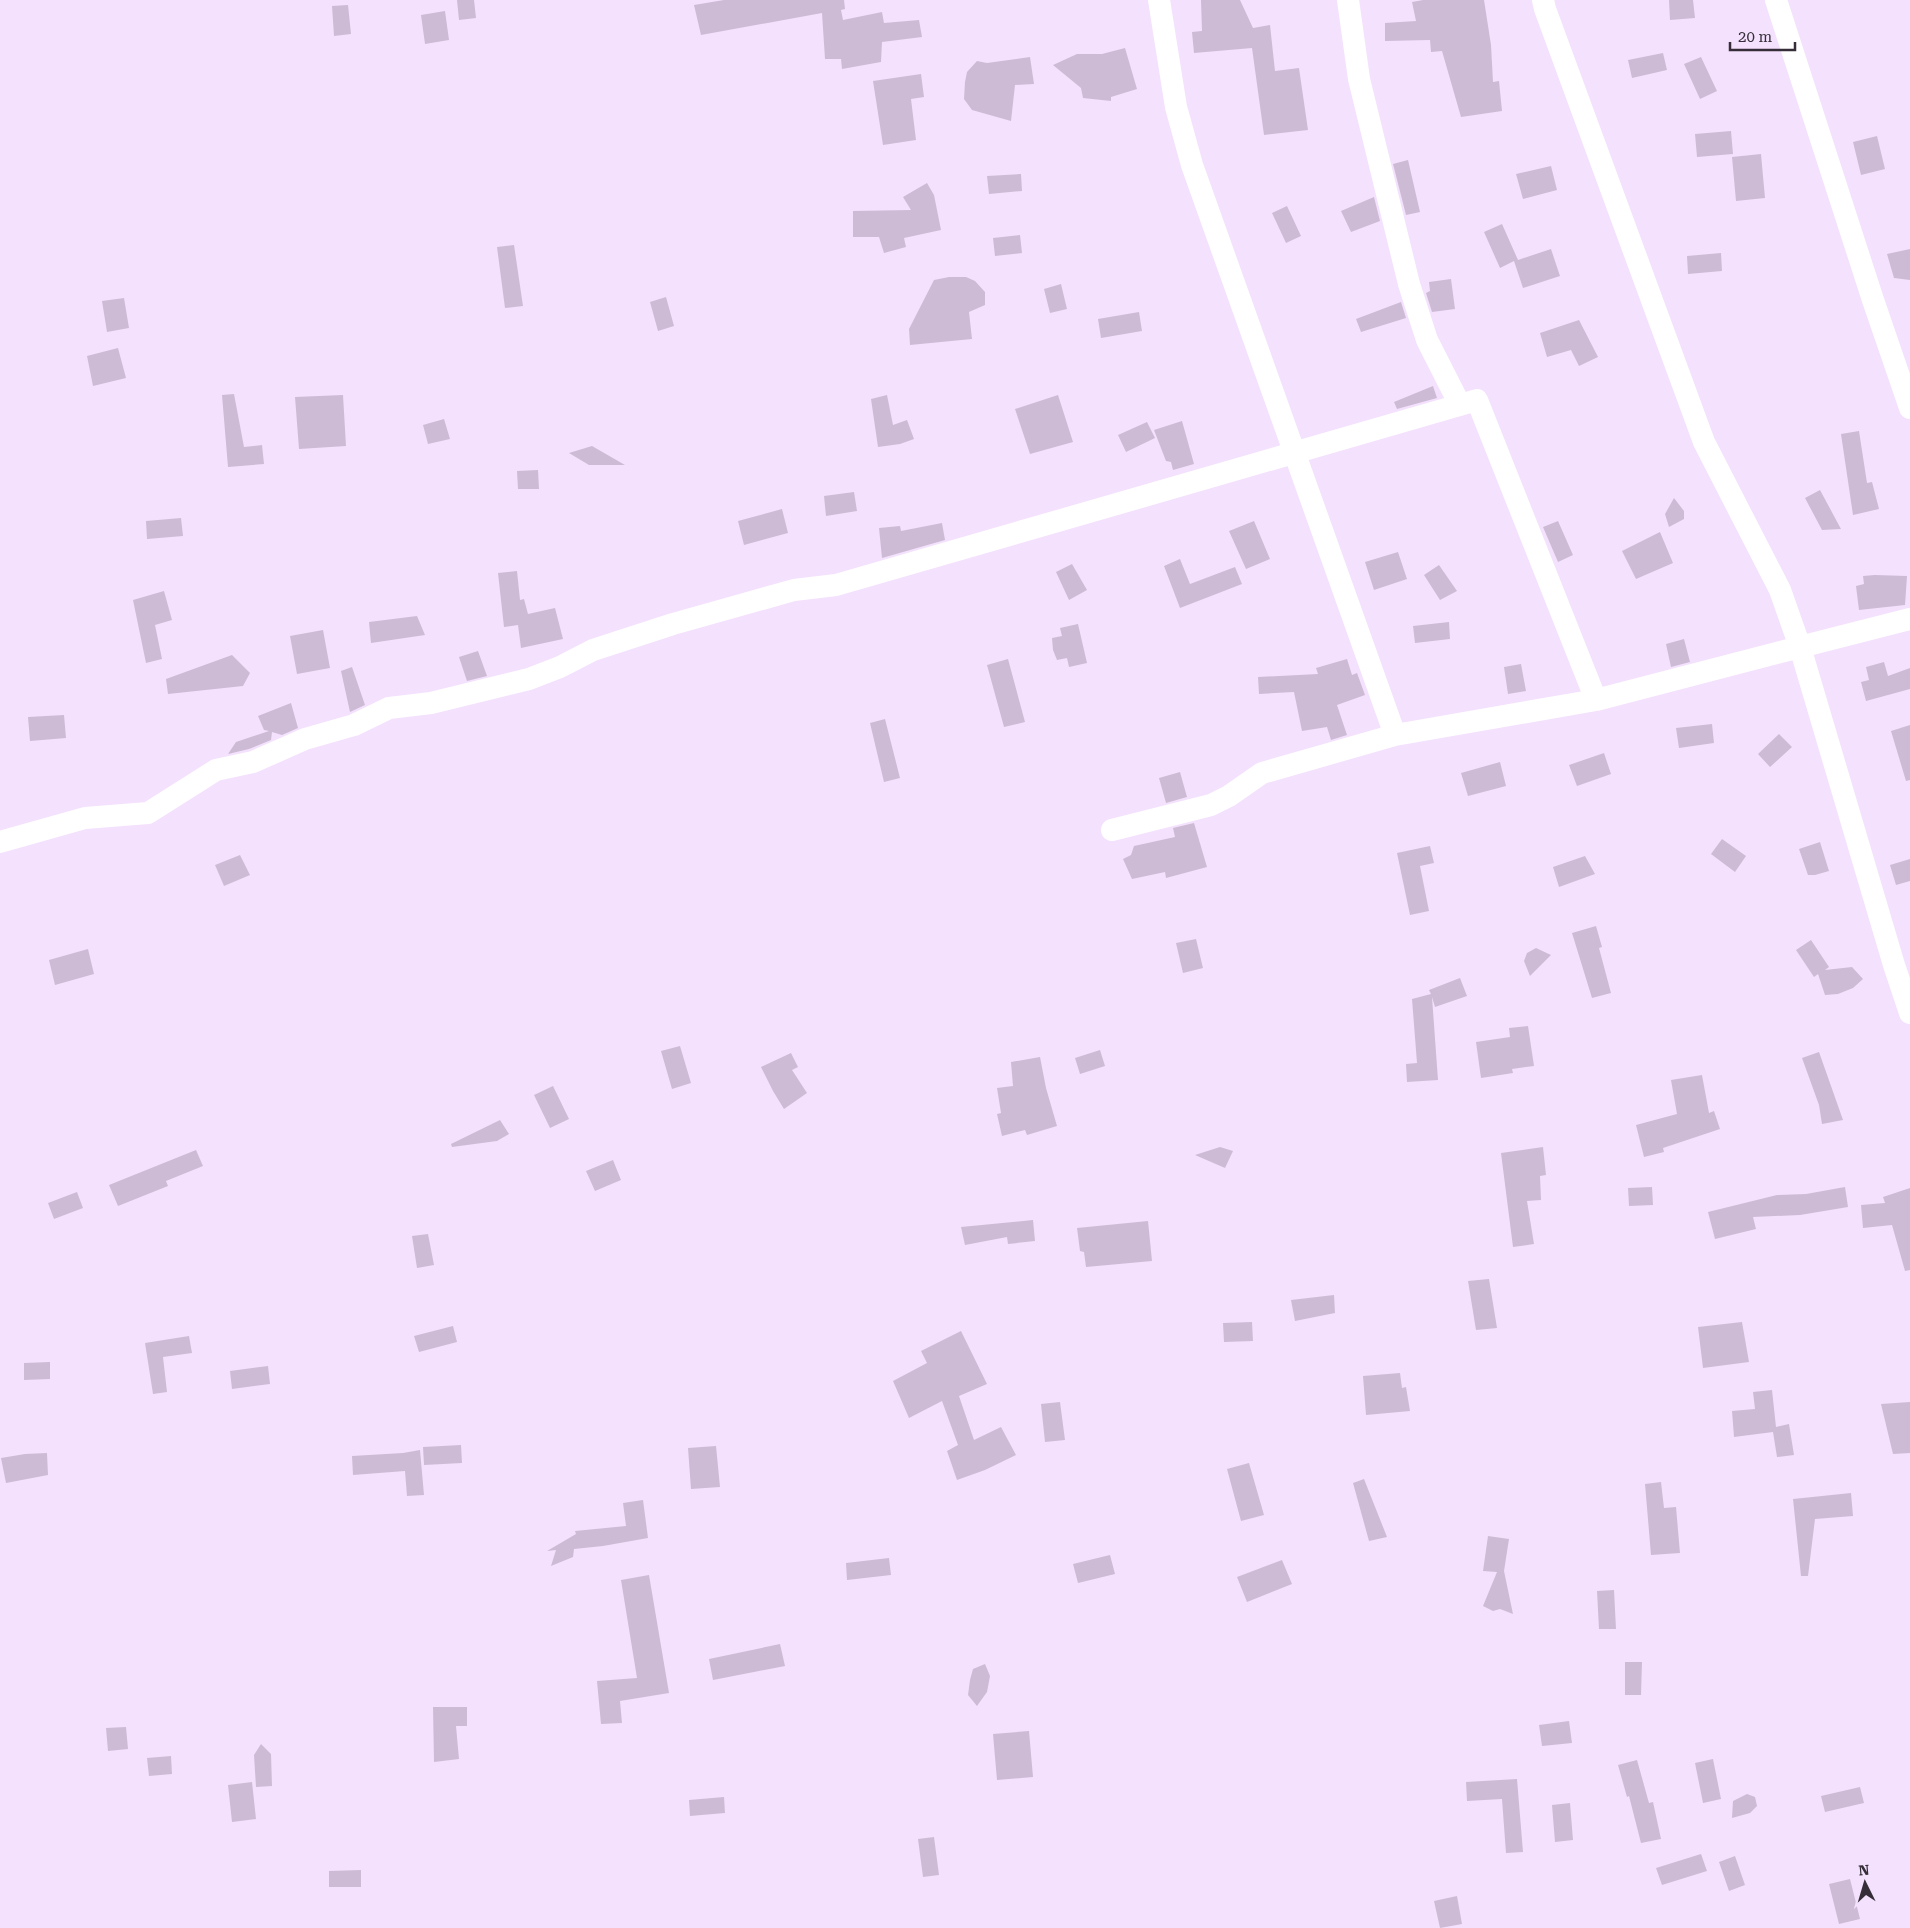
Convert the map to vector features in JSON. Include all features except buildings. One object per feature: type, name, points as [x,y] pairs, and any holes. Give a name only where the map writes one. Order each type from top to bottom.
[{"type":"street","points":[[1159,0],[1176,107],[1192,165],[1395,735]]},
{"type":"street","points":[[1348,0],[1359,78],[1410,284],[1427,340],[1460,405]]},
{"type":"street","points":[[1543,0],[1704,442],[1780,590],[1800,647],[1894,965],[1910,1013]]},
{"type":"street","points":[[1776,0],[1910,408]]},
{"type":"street","points":[[0,842],[85,818],[148,813],[216,770],[253,762],[305,739],[348,728],[389,708],[431,703],[529,679],[560,667],[593,650],[672,624],[794,590],[836,585],[1476,400],[1596,700]]},
{"type":"street","points":[[1112,830],[1211,805],[1229,796],[1262,773],[1395,735],[1596,700],[1910,619]]}]
